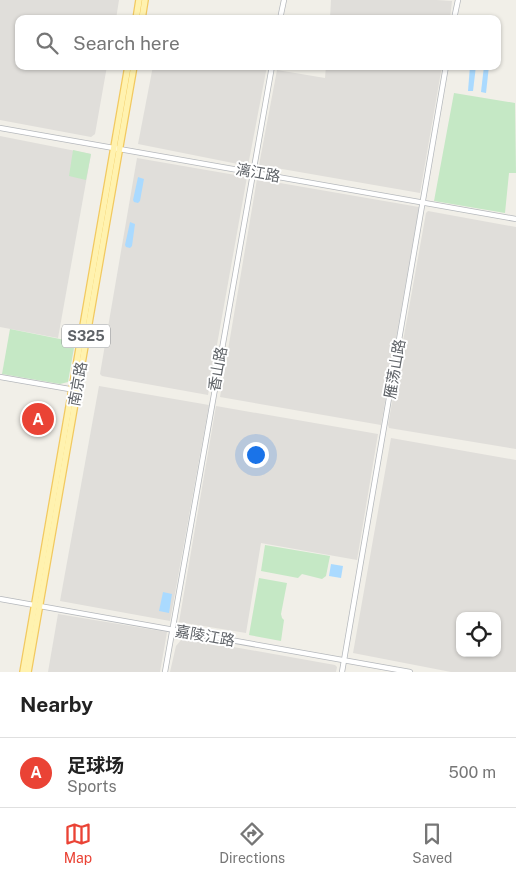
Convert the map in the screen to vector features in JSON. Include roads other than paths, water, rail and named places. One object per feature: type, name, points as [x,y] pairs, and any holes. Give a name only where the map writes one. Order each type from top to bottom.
[{"type":"main road","points":[[137,15],[139,0]]},
{"type":"main road","points":[[143,15],[145,0]]},
{"type":"main road","name":"南京路","points":[[23,672],[37,606],[117,149],[127,70]]},
{"type":"main road","name":"南京路","points":[[117,149],[133,70]]},
{"type":"main road","name":"南京路","points":[[28,672],[37,606]]},
{"type":"street","points":[[281,15],[284,0]]},
{"type":"street","points":[[455,15],[458,0]]},
{"type":"street","name":"香山路","points":[[165,672],[271,70]]},
{"type":"street","name":"雁荡山路","points":[[342,672],[445,70]]},
{"type":"street","name":"漓江路","points":[[0,128],[516,220]]},
{"type":"street","points":[[122,132],[122,143],[126,148],[148,155]]},
{"type":"street","points":[[0,377],[75,390]]},
{"type":"street","name":"嘉陵江路","points":[[0,599],[410,672]]},
{"type":"water","points":[[470,70],[476,70],[473,91],[468,91]]},
{"type":"water","points":[[484,70],[489,70],[486,93],[481,92]]},
{"type":"water","points":[[138,177],[144,179],[138,203],[133,200]]},
{"type":"water","points":[[130,222],[135,224],[132,246],[130,248],[125,245]]},
{"type":"water","points":[[331,564],[343,566],[341,578],[329,576]]},
{"type":"water","points":[[163,592],[172,594],[169,613],[159,611]]},
{"type":"place","name":"足球场","points":[[38,419]]}]
